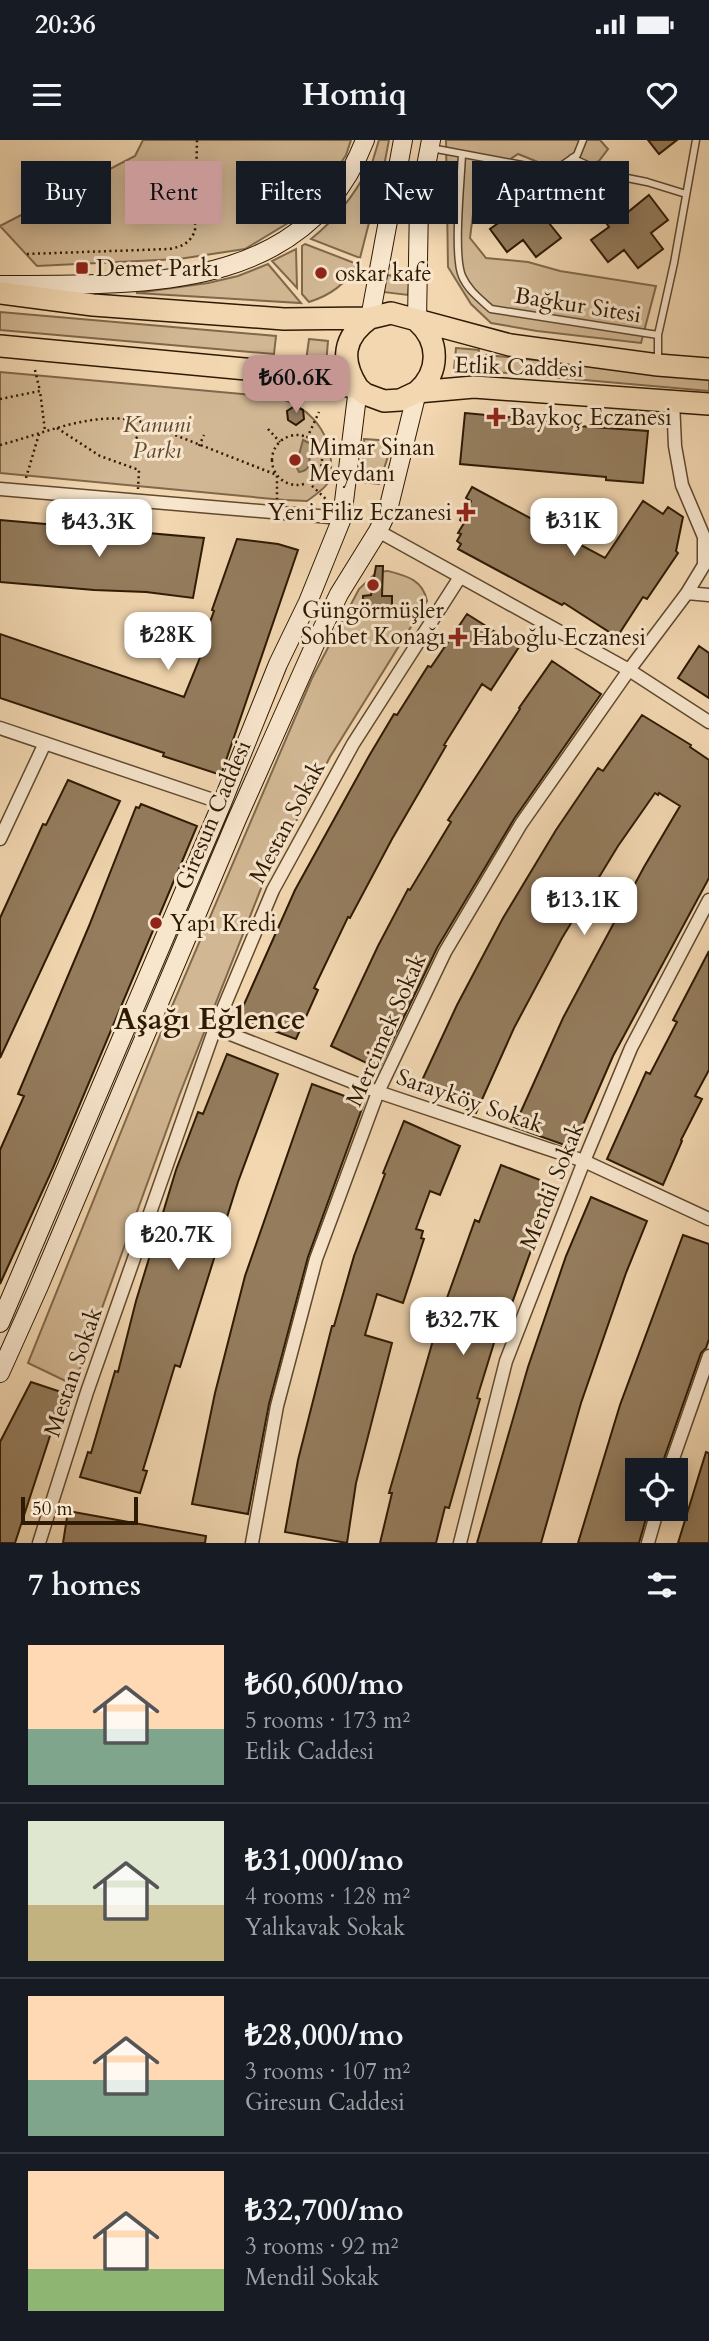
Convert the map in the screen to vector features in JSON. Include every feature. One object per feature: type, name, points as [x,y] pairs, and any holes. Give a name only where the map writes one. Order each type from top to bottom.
[{"type":"main road","points":[[0,285],[162,279],[203,272],[256,256],[288,240],[327,206],[349,177],[365,140]]},
{"type":"main road","points":[[358,388],[347,365],[348,346],[353,333],[370,318],[403,140]]},
{"type":"main road","points":[[418,393],[431,374],[436,352],[428,332],[417,321],[419,203],[430,144]]},
{"type":"main road","name":"Etlik Caddesi","points":[[0,293],[93,305],[271,318],[370,318],[391,313],[510,345],[658,365],[709,369]]},
{"type":"main road","name":"Etlik Caddesi","points":[[0,346],[278,372],[358,388],[383,401],[400,400],[418,393],[474,387],[709,404]]},
{"type":"main road","name":"Giresun Caddesi","points":[[0,1323],[222,803],[278,664],[308,602],[337,511],[358,388]]},
{"type":"main road","name":"Giresun Caddesi","points":[[0,1373],[237,819],[316,642],[340,594],[378,531],[393,495],[418,393]]},
{"type":"street","name":"Mercimek Sokak","points":[[252,1543],[277,1406],[316,1259],[379,1092],[445,952],[521,824],[628,670],[687,593],[704,565],[704,537],[682,485],[675,446],[673,401]]},
{"type":"street","points":[[0,489],[337,511]]},
{"type":"street","points":[[378,531],[628,670],[709,722]]},
{"type":"street","name":"Mestan Sokak","points":[[39,1543],[87,1392],[215,1028],[273,890],[353,744],[460,577]]},
{"type":"street","points":[[687,593],[709,595]]},
{"type":"street","points":[[0,728],[222,803]]},
{"type":"street","points":[[0,839],[45,743]]},
{"type":"street","name":"Mendil Sokak","points":[[460,1543],[506,1361],[631,1048],[709,900]]},
{"type":"street","name":"Sarayköy Sokak","points":[[215,1028],[379,1092],[584,1161],[709,1219]]},
{"type":"street","points":[[672,1458],[709,1356]]},
{"type":"street","points":[[648,1543],[654,1521]]},
{"type":"lane","points":[[430,144],[462,154],[554,171],[577,155],[583,140]]},
{"type":"lane","name":"Bağkur Sitesi","points":[[658,365],[658,335],[696,140]]},
{"type":"lane","name":"Bağkur Sitesi","points":[[462,154],[459,251],[462,275],[473,294],[491,309],[658,335]]},
{"type":"lane","points":[[572,158],[607,174],[686,194]]},
{"type":"path","points":[[27,254],[169,249],[178,248],[188,242],[195,230],[197,140]]},
{"type":"path","points":[[35,370],[44,431]]},
{"type":"path","points":[[0,399],[40,391]]},
{"type":"path","points":[[307,438],[320,412]]},
{"type":"path","points":[[0,445],[57,428],[99,419],[124,418],[277,475],[288,483],[302,485],[319,471],[321,464],[319,448],[307,438],[293,436],[280,442],[273,455],[277,475],[277,501]]},
{"type":"path","points":[[133,443],[146,424]]},
{"type":"path","points":[[57,428],[100,456],[139,470],[138,489]]},
{"type":"path","points":[[268,429],[280,442]]},
{"type":"path","points":[[26,478],[39,432]]},
{"type":"path","points":[[199,446],[204,435]]},
{"type":"path","points":[[321,464],[330,463]]},
{"type":"path","points":[[308,482],[337,511]]},
{"type":"green space","points":[[143,140],[351,140],[342,161],[236,161],[236,224],[286,224],[245,249],[179,259],[37,266],[0,226],[21,215],[21,224],[111,224],[111,168],[125,161],[125,224],[222,224],[222,161],[125,161],[135,156]]},
{"type":"green space","points":[[379,140],[389,140],[385,161],[373,161]]},
{"type":"green space","points":[[446,140],[600,140],[608,149],[599,161],[535,161],[518,154],[508,161],[472,161],[470,238],[486,258],[528,262],[560,271],[656,286],[641,343],[491,323],[471,304],[448,267],[447,224],[458,224],[458,161],[446,161]]},
{"type":"green space","points":[[360,183],[360,224],[369,224],[360,258],[311,239],[327,224],[346,224],[346,203]]},
{"type":"green space","points":[[305,244],[357,264],[337,288],[309,302],[302,294],[302,246]]},
{"type":"green space","points":[[296,249],[297,288],[272,261]]},
{"type":"green space","points":[[268,264],[301,303],[136,293],[208,283],[238,276]]},
{"type":"green space","points":[[385,275],[410,277],[408,295],[383,292]]},
{"type":"green space","points":[[0,312],[276,336],[274,354],[0,330]]},
{"type":"green space","points":[[309,339],[328,341],[326,365],[306,361]]},
{"type":"green space","points":[[456,348],[479,350],[478,371],[454,370]]},
{"type":"green space","points":[[486,355],[709,377],[709,391],[484,371]]},
{"type":"green space","name":"Kanuni Parkı","points":[[0,372],[276,397],[306,412],[320,428],[329,449],[331,475],[324,488],[307,501],[0,473]]},
{"type":"green space","points":[[364,439],[393,441],[379,484],[362,482]]},
{"type":"green space","points":[[388,571],[408,577],[418,584],[427,601],[330,757],[262,886],[179,1096],[74,1385],[28,1363],[164,1025],[312,678],[359,589],[377,572]]},
{"type":"shaded area","points":[[303,440],[311,444],[310,461],[304,471],[299,472],[296,466]]},
{"type":"building","points":[[648,140],[677,140],[659,154]]},
{"type":"building","points":[[649,195],[668,220],[651,233],[663,249],[638,268],[624,250],[608,262],[591,240],[609,227],[607,224],[629,224],[629,211]]},
{"type":"building","points":[[497,224],[550,224],[561,238],[536,257],[523,240],[507,252],[490,229]]},
{"type":"building","points":[[295,406],[303,410],[304,419],[296,425],[288,420],[287,411]]},
{"type":"building","points":[[465,413],[551,421],[551,424],[648,431],[643,483],[606,480],[606,477],[460,464]]},
{"type":"building","points":[[472,487],[605,558],[643,501],[663,514],[668,507],[683,517],[676,551],[678,553],[647,599],[643,597],[617,637],[564,603],[562,605],[458,549],[461,544],[457,541],[461,534],[458,533],[464,523],[460,520],[471,501],[466,498]]},
{"type":"building","points":[[0,520],[204,538],[193,598],[0,582]]},
{"type":"building","points":[[237,539],[278,544],[298,550],[221,775],[0,698],[0,634],[184,697],[206,643],[203,641],[214,611],[212,610]]},
{"type":"building","points":[[376,566],[383,566],[382,596],[392,596],[392,608],[363,607],[363,596],[371,595]]},
{"type":"building","points":[[467,614],[519,647],[491,690],[482,684],[444,745],[446,746],[350,918],[348,917],[314,988],[318,990],[296,1039],[238,1018],[295,890],[369,756],[394,714],[397,715],[428,666],[431,667]]},
{"type":"building","points":[[699,646],[709,653],[709,698],[678,678]]},
{"type":"building","points":[[552,661],[601,694],[514,819],[437,948],[379,1069],[331,1046],[408,889],[410,890],[451,822],[448,820]]},
{"type":"building","points":[[642,715],[691,745],[690,747],[709,760],[709,878],[613,1056],[573,1148],[514,1127],[563,1018],[680,806],[659,793],[655,793],[618,846],[562,938],[514,1028],[476,1113],[418,1089],[457,1005],[503,918],[556,830],[598,768],[603,771]]},
{"type":"building","points":[[68,780],[120,801],[0,1058],[0,918],[43,824],[46,825]]},
{"type":"building","points":[[141,804],[197,826],[53,1168],[0,1284],[0,1150],[24,1096],[18,1094],[136,807],[139,808]]},
{"type":"building","points":[[709,951],[709,1070],[695,1096],[702,1099],[681,1140],[663,1185],[607,1159],[646,1072],[650,1074],[677,1022],[673,1020]]},
{"type":"building","points":[[227,1054],[278,1074],[238,1182],[180,1367],[175,1365],[143,1470],[147,1471],[140,1493],[80,1477],[88,1452],[91,1453],[115,1371],[118,1372],[136,1301],[176,1170],[198,1112],[203,1114]]},
{"type":"building","points":[[312,1084],[364,1103],[308,1257],[269,1404],[248,1514],[192,1504],[215,1393],[245,1276]]},
{"type":"building","points":[[404,1121],[460,1146],[440,1195],[430,1191],[416,1229],[423,1231],[421,1238],[424,1239],[403,1303],[377,1294],[365,1335],[392,1343],[356,1483],[347,1543],[285,1532],[298,1460],[332,1326],[354,1256],[385,1174],[383,1173]]},
{"type":"building","points":[[501,1165],[553,1185],[531,1241],[534,1242],[502,1331],[498,1330],[477,1398],[480,1399],[449,1508],[445,1507],[436,1543],[380,1543],[392,1493],[389,1493],[438,1323],[475,1220],[479,1222]]},
{"type":"building","points":[[591,1197],[647,1221],[581,1403],[541,1543],[477,1543],[528,1367],[566,1256]]},
{"type":"building","points":[[683,1235],[709,1244],[709,1339],[701,1353],[664,1458],[625,1458],[625,1521],[645,1521],[639,1543],[578,1543],[620,1405]]},
{"type":"building","points":[[31,1382],[64,1393],[15,1543],[0,1543],[0,1442]]},
{"type":"building","points":[[706,1452],[709,1453],[709,1543],[678,1543],[685,1521],[688,1521],[688,1510]]},
{"type":"building","points":[[68,1511],[206,1536],[205,1543],[63,1543]]},
{"type":"place","name":"Demet Parkı","points":[[82,268]]},
{"type":"place","name":"oskar kafe","points":[[321,273]]},
{"type":"place","name":"Baykoç Eczanesi","points":[[496,417]]},
{"type":"place","name":"Mimar Sinan Meydanı","points":[[295,460]]},
{"type":"place","name":"Yeni Filiz Eczanesi","points":[[466,512]]},
{"type":"place","name":"Güngörmüşler Sohbet Konağı","points":[[373,585]]},
{"type":"place","name":"Haboğlu Eczanesi","points":[[458,637]]},
{"type":"place","name":"Yapı Kredi","points":[[156,923]]},
{"type":"district","name":"Aşağı Eğlence","points":[[210,1019]]}]
